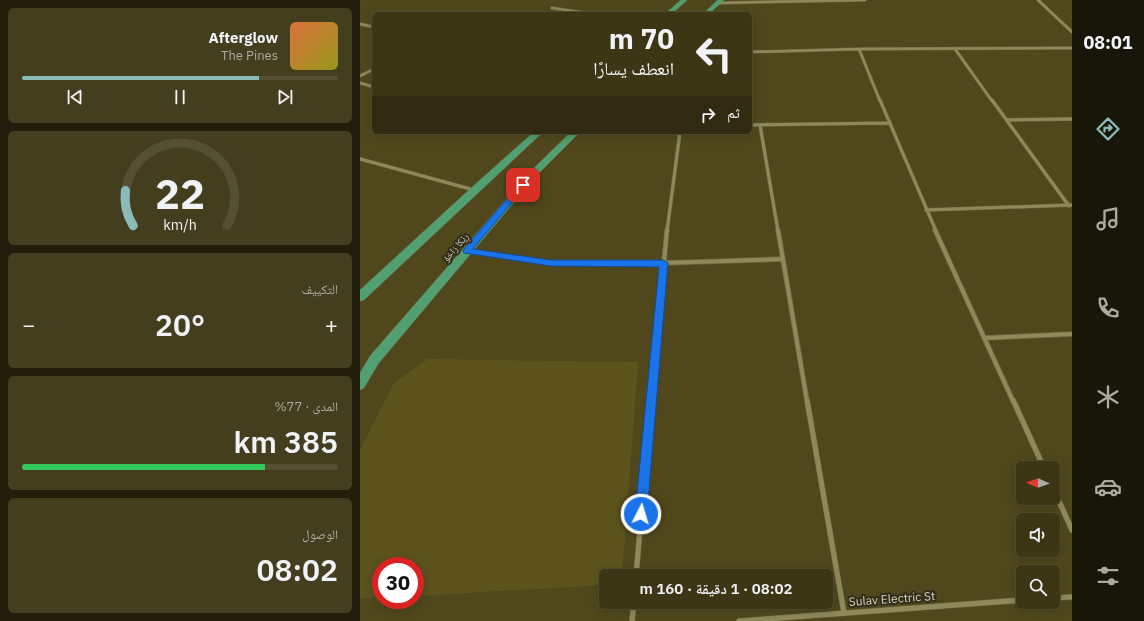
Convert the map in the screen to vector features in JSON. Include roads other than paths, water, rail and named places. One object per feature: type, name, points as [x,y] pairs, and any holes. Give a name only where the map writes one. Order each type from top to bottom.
[{"type":"highway","points":[[670,12],[684,0]]},
{"type":"highway","points":[[708,12],[719,2]]},
{"type":"highway","points":[[360,296],[537,134]]},
{"type":"highway","name":"ڕێکا زاخۆ","points":[[360,384],[374,360],[532,174],[574,134]]},
{"type":"street","points":[[719,2],[865,0]]},
{"type":"street","points":[[1038,0],[1072,32]]},
{"type":"street","points":[[552,8],[579,12]]},
{"type":"street","points":[[360,24],[372,27]]},
{"type":"street","points":[[752,52],[1072,48]]},
{"type":"street","points":[[955,49],[1070,206]]},
{"type":"street","points":[[859,50],[926,210],[1041,461]]},
{"type":"street","points":[[360,76],[372,70]]},
{"type":"street","points":[[360,83],[372,86]]},
{"type":"street","points":[[1007,120],[1072,119]]},
{"type":"street","points":[[752,125],[890,123]]},
{"type":"street","points":[[760,125],[844,613]]},
{"type":"street","points":[[637,569],[663,263],[680,134]]},
{"type":"street","points":[[360,159],[474,190]]},
{"type":"street","points":[[926,210],[1070,206]]},
{"type":"street","points":[[467,251],[551,263],[663,263],[783,259]]},
{"type":"street","points":[[985,338],[1072,334]]},
{"type":"street","points":[[1060,503],[1072,530]]},
{"type":"street","points":[[1060,598],[1072,597]]},
{"type":"street","name":"Sulav Electric St","points":[[739,621],[1016,601]]},
{"type":"street","points":[[632,621],[633,609]]}]
